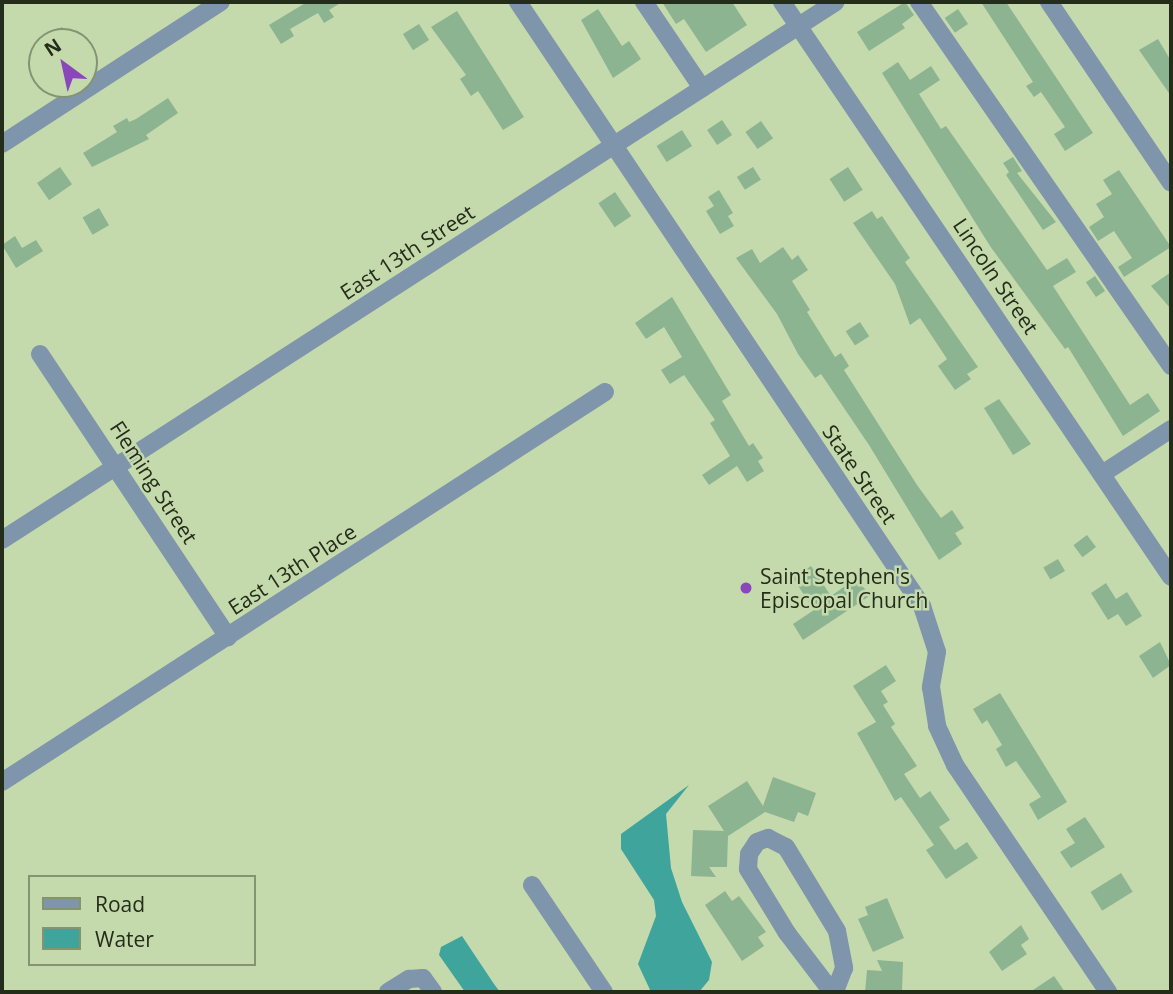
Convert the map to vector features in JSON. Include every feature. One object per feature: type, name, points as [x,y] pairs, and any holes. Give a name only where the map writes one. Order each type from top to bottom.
[{"type":"street","points":[[2,144],[220,2]]},
{"type":"street","name":"State Street","points":[[518,2],[922,606],[936,652],[931,687],[937,726],[955,765],[1108,992]]},
{"type":"street","points":[[644,2],[702,89]]},
{"type":"street","name":"Lincoln Street","points":[[782,2],[1171,577]]},
{"type":"street","name":"East 13th Street","points":[[2,540],[836,2]]},
{"type":"street","points":[[919,2],[1171,366]]},
{"type":"street","points":[[1049,2],[1171,183]]},
{"type":"street","name":"Fleming Street","points":[[40,354],[117,466],[228,637]]},
{"type":"street","name":"East 13th Place","points":[[2,782],[605,392]]},
{"type":"street","points":[[1102,474],[1171,429]]},
{"type":"street","points":[[768,838],[786,847],[837,930],[844,968],[833,992],[787,933],[748,869],[749,853],[757,842],[768,838]]},
{"type":"street","points":[[532,884],[604,992]]},
{"type":"street","points":[[388,992],[409,979],[423,978],[433,992]]},
{"type":"water","points":[[689,785],[666,814],[671,868],[682,902],[712,962],[709,980],[699,992],[651,992],[638,964],[656,916],[654,900],[621,849],[621,834]]},
{"type":"water","points":[[462,936],[500,992],[465,992],[439,955],[441,947]]},
{"type":"building","points":[[307,2],[342,2],[329,10],[334,17],[324,23],[318,13],[290,29],[294,36],[281,44],[269,25]]},
{"type":"building","points":[[662,2],[732,2],[747,25],[706,52],[684,19],[676,24]]},
{"type":"building","points":[[905,2],[914,15],[902,24],[905,28],[869,51],[857,32]]},
{"type":"building","points":[[981,2],[1006,2],[1093,133],[1065,151],[1054,134],[1065,127],[1041,92],[1034,97],[1026,86],[1033,82]]},
{"type":"building","points":[[598,9],[622,46],[629,41],[641,59],[613,78],[581,20]]},
{"type":"building","points":[[958,9],[968,24],[955,33],[945,18]]},
{"type":"building","points":[[457,11],[524,117],[503,130],[478,91],[471,96],[460,79],[466,75],[431,27]]},
{"type":"building","points":[[419,24],[429,40],[413,50],[403,34]]},
{"type":"building","points":[[1158,39],[1171,61],[1171,96],[1139,50]]},
{"type":"building","points":[[898,62],[910,80],[931,66],[940,80],[919,94],[941,129],[946,126],[1047,270],[1067,258],[1076,272],[1053,286],[1130,405],[1148,393],[1160,411],[1123,436],[1068,347],[1065,349],[990,246],[882,73]]},
{"type":"building","points":[[168,98],[178,113],[146,135],[149,139],[92,167],[83,153],[117,132],[113,126],[127,118],[129,122],[136,119]]},
{"type":"building","points":[[722,120],[732,135],[717,145],[707,130]]},
{"type":"building","points":[[761,121],[773,138],[757,149],[745,132]]},
{"type":"building","points":[[682,130],[692,146],[667,162],[657,146]]},
{"type":"building","points":[[1013,157],[1022,171],[1017,173],[1056,222],[1043,230],[1006,175],[1009,172],[1003,163]]},
{"type":"building","points":[[60,167],[72,184],[49,200],[37,183]]},
{"type":"building","points":[[753,167],[761,180],[745,190],[737,177]]},
{"type":"building","points":[[848,167],[863,190],[844,202],[830,179]]},
{"type":"building","points":[[1119,170],[1171,247],[1124,277],[1118,267],[1132,258],[1114,231],[1098,241],[1089,227],[1104,217],[1096,204],[1112,194],[1103,180]]},
{"type":"building","points":[[719,190],[733,213],[728,216],[734,226],[720,234],[706,211],[714,206],[708,197]]},
{"type":"building","points":[[615,192],[631,216],[615,227],[598,203]]},
{"type":"building","points":[[99,208],[109,225],[93,235],[83,218]]},
{"type":"building","points":[[872,211],[877,219],[882,216],[910,258],[905,262],[978,367],[967,374],[971,379],[955,390],[938,366],[947,359],[920,318],[910,325],[895,284],[853,223]]},
{"type":"building","points":[[15,236],[22,248],[36,240],[43,251],[16,268],[2,245]]},
{"type":"building","points":[[783,247],[792,260],[798,255],[808,270],[792,281],[810,310],[807,312],[835,357],[841,353],[849,366],[844,370],[917,485],[941,518],[952,510],[964,528],[955,533],[962,544],[939,560],[869,445],[821,374],[815,378],[798,354],[777,314],[736,258],[752,249],[760,263]]},
{"type":"building","points":[[1171,272],[1171,309],[1151,286]]},
{"type":"building","points":[[1095,276],[1105,291],[1096,297],[1086,282]]},
{"type":"building","points":[[672,297],[731,395],[722,401],[749,446],[753,443],[763,458],[758,461],[764,471],[747,482],[737,466],[709,485],[702,475],[730,456],[710,423],[715,420],[684,375],[670,384],[661,370],[682,357],[664,327],[646,339],[635,323]]},
{"type":"building","points":[[860,322],[869,336],[855,346],[846,331]]},
{"type":"building","points":[[999,399],[1031,444],[1013,455],[984,408]]},
{"type":"building","points":[[1087,535],[1096,547],[1082,557],[1073,545]]},
{"type":"building","points":[[1058,559],[1065,571],[1050,580],[1043,568]]},
{"type":"building","points":[[811,566],[831,596],[855,579],[871,595],[803,640],[793,624],[814,610],[793,578]]},
{"type":"building","points":[[1106,583],[1116,599],[1127,592],[1142,616],[1126,626],[1118,614],[1108,620],[1091,593]]},
{"type":"building","points":[[1160,642],[1171,665],[1153,678],[1139,656]]},
{"type":"building","points":[[886,665],[896,681],[881,691],[888,702],[883,705],[895,724],[891,727],[917,766],[904,774],[920,798],[930,791],[950,820],[939,827],[955,850],[967,842],[978,858],[946,879],[926,850],[934,845],[901,797],[895,801],[857,733],[876,722],[853,686]]},
{"type":"building","points":[[1000,693],[1067,802],[1038,820],[1029,804],[1041,797],[1016,761],[1006,767],[996,749],[1002,745],[987,720],[982,724],[973,709]]},
{"type":"building","points":[[773,777],[816,793],[808,816],[798,812],[794,822],[765,812],[728,836],[727,867],[709,867],[716,877],[691,876],[693,830],[724,831],[708,806],[747,781],[763,806]]},
{"type":"building","points":[[1085,817],[1105,847],[1071,868],[1060,852],[1075,843],[1066,829]]},
{"type":"building","points":[[1121,873],[1133,892],[1102,911],[1090,892]]},
{"type":"building","points":[[725,891],[732,901],[739,896],[766,932],[758,937],[764,946],[742,961],[705,905]]},
{"type":"building","points":[[887,898],[904,938],[873,952],[858,919],[868,915],[865,907]]},
{"type":"building","points":[[1021,925],[1029,939],[1021,945],[1027,954],[1002,971],[989,952]]},
{"type":"building","points":[[877,960],[903,962],[902,992],[865,992],[867,970],[882,971]]},
{"type":"building","points":[[1054,976],[1065,992],[1030,992]]},
{"type":"place","name":"Saint Stephen's Episcopal Church","points":[[746,588]]}]
